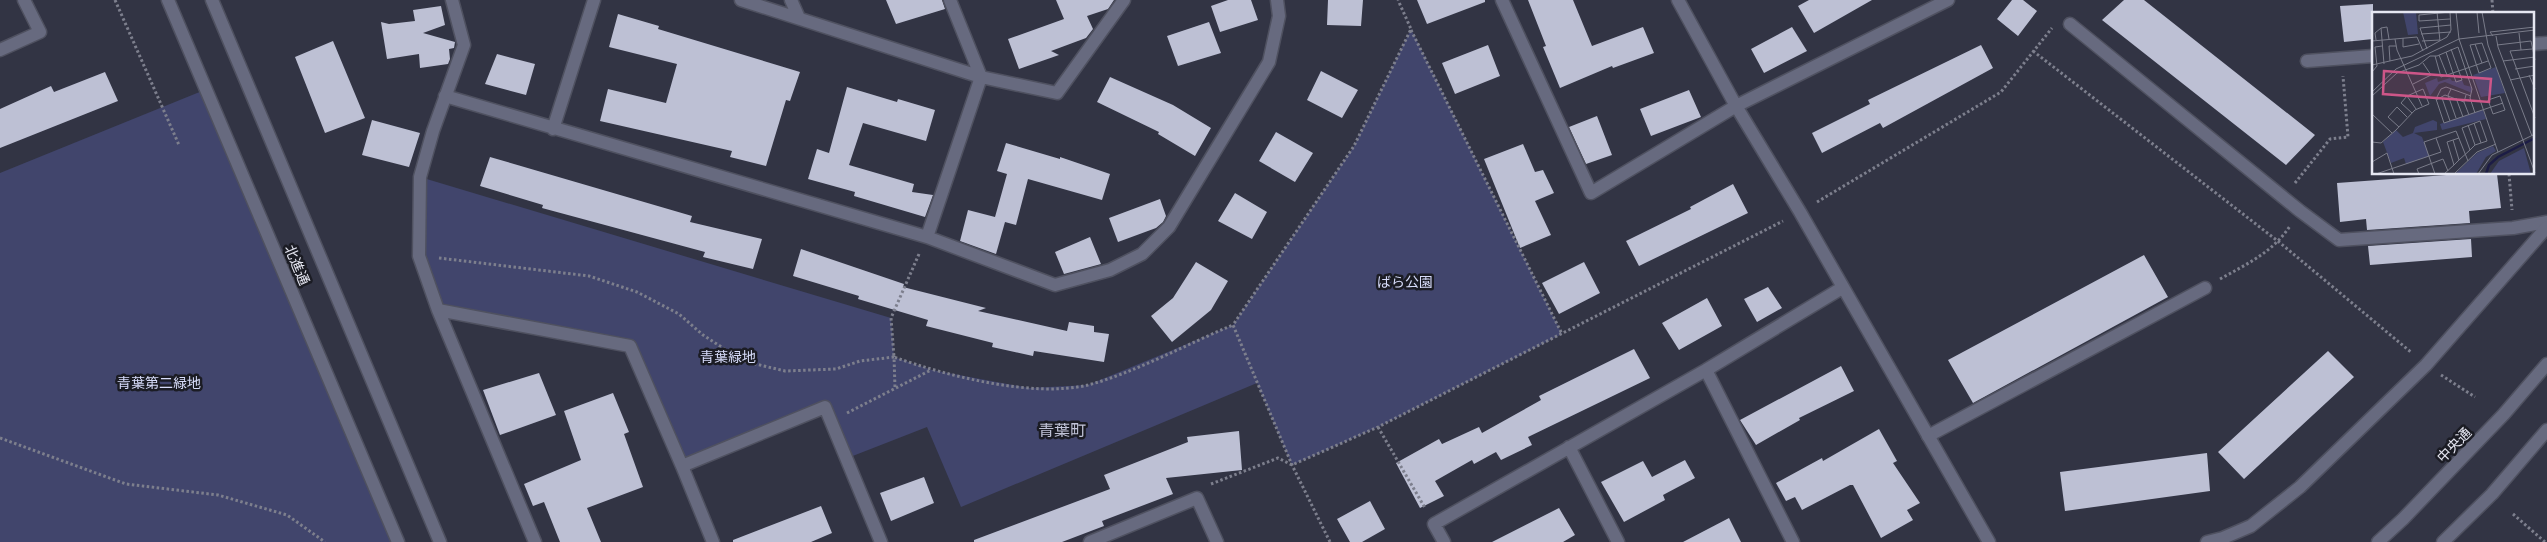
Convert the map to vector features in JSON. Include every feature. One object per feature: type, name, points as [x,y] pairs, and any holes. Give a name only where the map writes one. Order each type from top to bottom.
[{"type":"street","points":[[0,50],[40,32],[24,0]]},
{"type":"street","name":"北進通","points":[[168,0],[398,542]]},
{"type":"street","name":"北進通","points":[[212,0],[440,542]]},
{"type":"street","points":[[452,0],[464,45],[445,96],[420,177],[419,256],[438,310],[535,542]]},
{"type":"street","points":[[553,129],[594,0]]},
{"type":"street","points":[[741,0],[981,77],[1057,93],[1124,0]]},
{"type":"street","points":[[790,0],[799,18]]},
{"type":"street","points":[[927,237],[981,77],[950,0]]},
{"type":"street","points":[[445,96],[927,237],[1056,285],[1110,270],[1142,254],[1169,227],[1269,62],[1279,16],[1277,0]]},
{"type":"street","points":[[1502,0],[1591,193],[1736,106],[1948,0]]},
{"type":"street","points":[[1678,0],[1736,106],[1800,212],[1989,542]]},
{"type":"street","points":[[2070,24],[2283,198],[2339,240],[2513,228],[2547,222]]},
{"type":"street","points":[[2534,44],[2547,43]]},
{"type":"street","points":[[2307,61],[2372,56]]},
{"type":"street","points":[[2206,542],[2223,538],[2252,526],[2300,487],[2426,365],[2547,227]]},
{"type":"street","points":[[1444,542],[1434,524],[1568,446],[1706,370],[1842,288]]},
{"type":"street","points":[[1928,436],[2205,288]]},
{"type":"street","points":[[438,310],[630,346],[713,542]]},
{"type":"street","name":"中央通","points":[[2378,542],[2403,519],[2504,414],[2547,364]]},
{"type":"street","points":[[1706,370],[1794,542]]},
{"type":"street","points":[[682,466],[825,407],[880,542]]},
{"type":"street","points":[[2443,542],[2492,494],[2547,430]]},
{"type":"street","points":[[1568,446],[1618,542]]},
{"type":"street","points":[[1090,542],[1197,498],[1217,542]]},
{"type":"path","points":[[115,0],[179,145]]},
{"type":"path","points":[[1398,0],[1562,334]]},
{"type":"path","points":[[1197,498],[1203,486],[1278,458],[1292,465],[1378,428],[1800,212],[2001,92],[2056,22]]},
{"type":"path","points":[[419,256],[589,276],[637,292],[679,314],[703,335],[743,361],[785,371],[836,369],[860,361],[894,357],[932,370],[1033,390],[1088,385],[1233,325],[1354,146],[1411,29]]},
{"type":"path","points":[[2033,52],[2280,242],[2426,365],[2475,397]]},
{"type":"path","points":[[2283,198],[2330,139],[2348,136],[2342,58]]},
{"type":"path","points":[[2509,175],[2513,228]]},
{"type":"path","points":[[2205,288],[2263,255],[2280,242],[2300,211]]},
{"type":"path","points":[[895,388],[891,318],[927,237]]},
{"type":"path","points":[[1233,325],[1292,465],[1330,542]]},
{"type":"path","points":[[831,421],[932,370]]},
{"type":"path","points":[[1378,428],[1434,524]]},
{"type":"path","points":[[0,438],[126,484],[218,495],[287,515],[324,542]]},
{"type":"path","points":[[2513,514],[2545,542]]},
{"type":"green space","points":[[1411,29],[1562,334],[1378,427],[1292,465],[1257,383],[961,507],[927,427],[845,459],[825,408],[682,466],[630,346],[438,310],[425,277],[420,177],[891,318],[894,357],[932,370],[1029,388],[1088,385],[1233,325],[1354,146]]},
{"type":"green space","name":"青葉第二緑地","points":[[207,89],[398,542],[0,542],[0,173]]},
{"type":"building","points":[[886,0],[942,0],[945,9],[896,24]]},
{"type":"building","points":[[1056,0],[1114,0],[1108,9],[1087,16],[1093,29],[1086,38],[1051,51],[1059,55],[1019,69],[1008,39],[1064,19]]},
{"type":"building","points":[[1228,0],[1251,0],[1258,20],[1220,32],[1211,6]]},
{"type":"building","points":[[1328,0],[1363,0],[1361,26],[1327,25]]},
{"type":"building","points":[[1417,0],[1485,0],[1485,2],[1427,24]]},
{"type":"building","points":[[1528,0],[1573,0],[1592,46],[1643,27],[1654,53],[1613,68],[1612,66],[1560,88],[1543,47],[1546,46]]},
{"type":"building","points":[[1809,0],[1872,0],[1814,33],[1798,6]]},
{"type":"building","points":[[2012,0],[2023,0],[2037,11],[2018,36],[1997,19]]},
{"type":"building","points":[[2124,0],[2144,0],[2315,135],[2286,165],[2102,20]]},
{"type":"building","points":[[2373,4],[2372,39],[2344,42],[2340,6]]},
{"type":"building","points":[[441,6],[445,25],[423,33],[455,42],[454,48],[449,49],[450,59],[448,64],[420,68],[419,54],[387,59],[381,22],[389,24],[415,21],[413,10]]},
{"type":"building","points":[[618,14],[659,26],[658,29],[800,72],[790,101],[786,100],[766,166],[730,157],[732,151],[600,121],[608,89],[666,103],[677,64],[609,47]]},
{"type":"building","points":[[1209,22],[1221,53],[1178,66],[1167,36]]},
{"type":"building","points":[[1792,27],[1807,51],[1764,73],[1751,49]]},
{"type":"building","points":[[333,41],[365,118],[325,133],[295,57]]},
{"type":"building","points":[[1488,45],[1500,76],[1455,94],[1442,63]]},
{"type":"building","points":[[1981,45],[1993,68],[1883,128],[1880,123],[1822,153],[1812,133],[1870,104],[1868,100]]},
{"type":"building","points":[[497,54],[535,64],[526,95],[485,84]]},
{"type":"building","points":[[1321,71],[1358,90],[1342,118],[1307,100]]},
{"type":"building","points":[[105,72],[118,101],[0,148],[0,109],[51,86],[54,92]]},
{"type":"building","points":[[1110,77],[1173,105],[1211,128],[1195,156],[1158,134],[1159,132],[1097,102]]},
{"type":"building","points":[[847,87],[897,102],[898,99],[935,110],[926,141],[863,123],[849,165],[914,184],[912,192],[933,195],[925,217],[854,196],[855,192],[808,179],[817,149],[829,153]]},
{"type":"building","points":[[1689,90],[1701,117],[1651,136],[1640,109]]},
{"type":"building","points":[[1597,116],[1612,155],[1586,164],[1569,127]]},
{"type":"building","points":[[372,120],[420,133],[409,167],[362,155]]},
{"type":"building","points":[[1276,132],[1313,153],[1295,182],[1259,161]]},
{"type":"building","points":[[1006,143],[1060,159],[1060,157],[1110,174],[1102,200],[1028,179],[1016,225],[1005,222],[996,254],[960,241],[968,210],[995,217],[1007,174],[997,171]]},
{"type":"building","points":[[1523,144],[1535,172],[1543,170],[1554,193],[1535,201],[1551,235],[1520,248],[1484,159]]},
{"type":"building","points":[[490,157],[692,216],[690,222],[762,239],[753,269],[703,257],[705,252],[542,208],[543,205],[480,186]]},
{"type":"building","points":[[2446,175],[2497,175],[2501,208],[2469,211],[2470,223],[2367,230],[2366,219],[2340,222],[2337,183]]},
{"type":"building","points":[[1733,184],[1748,213],[1639,266],[1626,241],[1691,209],[1690,207]]},
{"type":"building","points":[[1235,193],[1267,212],[1252,239],[1218,221]]},
{"type":"building","points":[[1160,199],[1166,216],[1163,222],[1156,228],[1118,242],[1109,218]]},
{"type":"building","points":[[1090,237],[1101,264],[1064,274],[1055,252]]},
{"type":"building","points":[[2471,239],[2472,257],[2370,265],[2368,246]]},
{"type":"building","points":[[801,249],[904,284],[903,287],[986,308],[978,311],[1067,331],[1069,322],[1094,326],[1094,332],[1109,334],[1104,362],[1034,351],[1033,356],[992,347],[993,343],[926,326],[928,320],[858,299],[859,296],[793,276]]},
{"type":"building","points":[[2144,255],[2168,297],[1973,403],[1948,360]]},
{"type":"building","points":[[1196,262],[1228,281],[1211,310],[1172,342],[1151,316],[1173,298]]},
{"type":"building","points":[[1584,262],[1600,293],[1559,314],[1542,283]]},
{"type":"building","points":[[1768,287],[1782,308],[1757,322],[1744,299]]},
{"type":"building","points":[[1707,298],[1722,326],[1679,350],[1662,323]]},
{"type":"building","points":[[1634,349],[1650,378],[1528,437],[1532,445],[1501,460],[1496,452],[1474,464],[1472,460],[1435,481],[1444,496],[1420,508],[1396,463],[1439,439],[1442,444],[1479,427],[1482,433],[1541,400],[1539,396]]},
{"type":"building","points":[[2328,351],[2354,377],[2244,479],[2218,452]]},
{"type":"building","points":[[1841,366],[1854,391],[1799,418],[1800,420],[1756,445],[1740,420]]},
{"type":"building","points":[[539,373],[556,415],[500,435],[483,390]]},
{"type":"building","points":[[613,393],[629,432],[624,434],[643,487],[587,508],[601,542],[560,542],[544,502],[533,506],[524,484],[581,460],[564,411]]},
{"type":"building","points":[[1879,429],[1897,461],[1893,463],[1920,503],[1907,510],[1913,520],[1881,538],[1853,485],[1802,510],[1795,497],[1786,501],[1776,483],[1822,458],[1823,461]]},
{"type":"building","points":[[1239,431],[1242,470],[1166,478],[1173,494],[1102,521],[1104,526],[1062,542],[974,542],[974,540],[1110,489],[1104,475],[1188,442],[1187,437]]},
{"type":"building","points":[[2207,453],[2210,491],[2065,511],[2060,472]]},
{"type":"building","points":[[1685,460],[1695,478],[1663,495],[1665,500],[1624,522],[1601,482],[1643,461],[1652,477]]},
{"type":"building","points":[[924,477],[934,503],[891,521],[880,493]]},
{"type":"building","points":[[1370,501],[1385,529],[1362,542],[1350,542],[1337,519]]},
{"type":"building","points":[[821,506],[832,533],[811,542],[733,542],[733,540]]},
{"type":"building","points":[[1559,508],[1575,535],[1563,542],[1492,542]]},
{"type":"building","points":[[1729,518],[1741,542],[1683,542]]},
{"type":"district","name":"青葉町","points":[[1062,430]]},
{"type":"park label","name":"ばら公園","points":[[1405,282]]},
{"type":"park label","name":"青葉緑地","points":[[728,357]]}]
